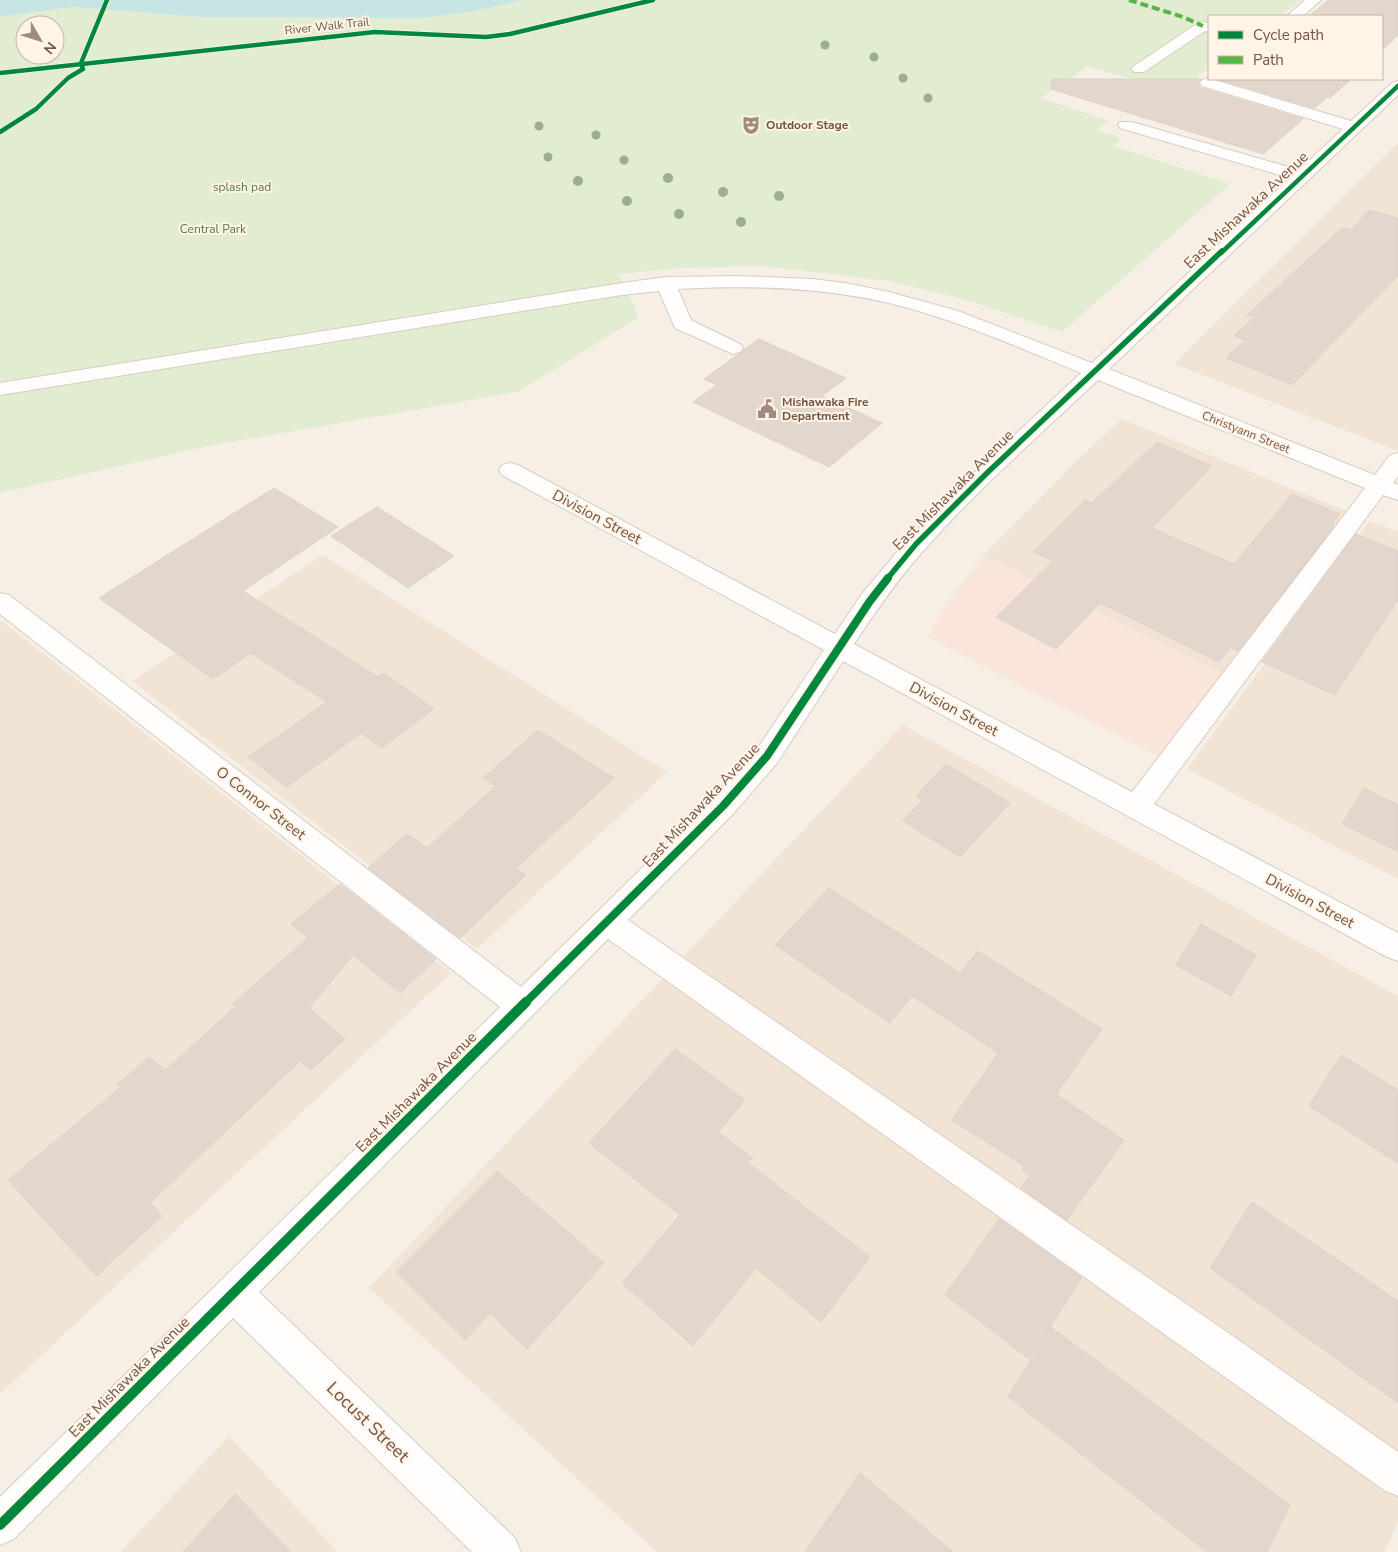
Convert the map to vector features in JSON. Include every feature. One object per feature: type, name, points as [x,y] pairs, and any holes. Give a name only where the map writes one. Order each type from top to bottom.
[{"type":"street","points":[[1295,15],[1314,0]]},
{"type":"street","points":[[1139,69],[1204,26],[1208,28]]},
{"type":"street","points":[[1212,80],[1208,83],[1354,128]]},
{"type":"street","name":"East Mishawaka Avenue","points":[[0,1525],[723,806],[767,756],[870,601],[916,544],[1094,371],[1354,128],[1395,80]]},
{"type":"street","points":[[1126,125],[1302,176]]},
{"type":"street","name":"Christyann Street","points":[[0,389],[666,283],[711,281],[783,282],[852,290],[926,306],[1035,345],[1094,371],[1389,489]]},
{"type":"street","points":[[666,283],[682,324],[733,348]]},
{"type":"street","points":[[1136,807],[1270,632],[1389,489],[1398,460]]},
{"type":"street","name":"Division Street","points":[[510,470],[1398,948]]},
{"type":"street","name":"O Connor Street","points":[[0,601],[522,1006]]},
{"type":"street","points":[[607,922],[1214,1345],[1398,1476]]},
{"type":"street","name":"Locust Street","points":[[234,1293],[501,1552]]},
{"type":"shaded area","points":[[1398,143],[1398,451],[1174,364]]},
{"type":"shaded area","points":[[1122,419],[1349,512],[1226,675],[983,556],[1079,458]]},
{"type":"shaded area","points":[[1370,521],[1398,532],[1398,879],[1187,769]]},
{"type":"shaded area","points":[[323,555],[667,772],[477,949],[132,681]]},
{"type":"shaded area","points":[[983,556],[1226,675],[1163,759],[927,637],[952,596]]},
{"type":"shaded area","points":[[0,620],[451,973],[0,1394]]},
{"type":"shaded area","points":[[903,725],[1398,996],[1398,1522],[1385,1552],[657,1552],[369,1288]]},
{"type":"shaded area","points":[[229,1436],[338,1552],[120,1552]]},
{"type":"green space","name":"Central Park","points":[[523,0],[1301,0],[1281,15],[1208,15],[1208,69],[1175,93],[1088,66],[1041,98],[1109,121],[1096,130],[1121,138],[1114,146],[1230,184],[1062,332],[967,300],[890,281],[761,266],[682,268],[618,274],[634,305],[638,318],[517,392],[208,446],[0,493],[0,17],[72,7],[201,17],[422,18],[471,12]]},
{"type":"water","points":[[0,0],[523,0],[471,12],[422,18],[201,17],[72,7],[0,17]]},
{"type":"building","points":[[1329,0],[1398,0],[1398,35],[1383,49],[1383,15],[1310,15]]},
{"type":"building","points":[[1052,79],[1201,79],[1198,84],[1201,88],[1303,119],[1263,154],[1051,89]]},
{"type":"building","points":[[1220,80],[1350,80],[1330,98],[1327,97],[1315,108]]},
{"type":"building","points":[[1369,210],[1398,218],[1398,276],[1292,385],[1226,358],[1245,340],[1234,336],[1254,317],[1247,315],[1342,228],[1351,230]]},
{"type":"building","name":"Mishawaka Fire Department","points":[[759,339],[846,378],[822,396],[882,423],[829,467],[693,402],[717,385],[704,379]]},
{"type":"building","points":[[1157,442],[1212,466],[1152,528],[1234,564],[1292,494],[1340,514],[1332,525],[1334,526],[1238,651],[1230,647],[1219,662],[1100,603],[1056,649],[996,617],[1053,561],[1033,552],[1085,500],[1092,503]]},
{"type":"building","points":[[274,488],[338,527],[243,591],[378,677],[384,673],[434,709],[382,748],[361,733],[287,787],[248,757],[327,702],[251,653],[213,679],[99,598]]},
{"type":"building","points":[[377,507],[454,556],[408,588],[331,536]]},
{"type":"building","points":[[1356,534],[1398,551],[1398,600],[1335,695],[1262,662]]},
{"type":"building","points":[[538,730],[614,778],[516,868],[526,875],[460,938],[368,868],[407,834],[427,848],[496,786],[483,778]]},
{"type":"building","points":[[946,764],[1010,803],[960,857],[903,821],[923,800],[916,796]]},
{"type":"building","points":[[1364,788],[1398,805],[1398,852],[1342,824]]},
{"type":"building","points":[[340,884],[436,959],[400,993],[353,955],[309,1008],[345,1039],[311,1070],[300,1061],[150,1203],[162,1216],[96,1276],[8,1180],[121,1087],[118,1084],[149,1057],[165,1070],[235,1007],[232,1004],[308,938],[291,924]]},
{"type":"building","points":[[829,888],[960,973],[978,951],[1102,1029],[1056,1094],[1124,1140],[1067,1220],[1021,1188],[1030,1176],[1022,1170],[1024,1166],[952,1120],[998,1053],[912,996],[890,1023],[775,945]]},
{"type":"building","points":[[1201,924],[1256,955],[1231,996],[1176,965]]},
{"type":"building","points":[[675,1049],[745,1100],[718,1132],[753,1158],[748,1163],[870,1257],[821,1322],[756,1268],[693,1346],[622,1283],[680,1215],[589,1143]]},
{"type":"building","points":[[1341,1055],[1398,1090],[1398,1163],[1309,1106]]},
{"type":"building","points":[[497,1171],[604,1263],[527,1349],[490,1313],[465,1340],[396,1272]]},
{"type":"building","points":[[1252,1202],[1398,1301],[1398,1403],[1210,1268]]},
{"type":"building","points":[[999,1219],[1082,1278],[1029,1359],[945,1295]]},
{"type":"building","points":[[1051,1327],[1290,1505],[1267,1552],[1207,1552],[1008,1397]]},
{"type":"building","points":[[860,1473],[953,1552],[805,1552]]},
{"type":"building","points":[[235,1494],[291,1552],[183,1552]]},
{"type":"marked path","points":[[1129,0],[1183,17],[1203,26]]},
{"type":"cycle path","points":[[0,132],[36,109],[68,78],[83,69],[81,63],[107,0]]},
{"type":"cycle path","name":"River Walk Trail","points":[[0,73],[375,32],[486,37],[510,34],[653,0]]},
{"type":"cycle path","points":[[0,1525],[723,806],[767,756],[870,601],[916,544],[988,472],[1398,86]]},
{"type":"place","name":"Outdoor Stage","points":[[751,125]]},
{"type":"place","name":"Mishawaka Fire Department","points":[[767,409]]},
{"type":"park label","name":"splash pad","points":[[242,187]]}]
